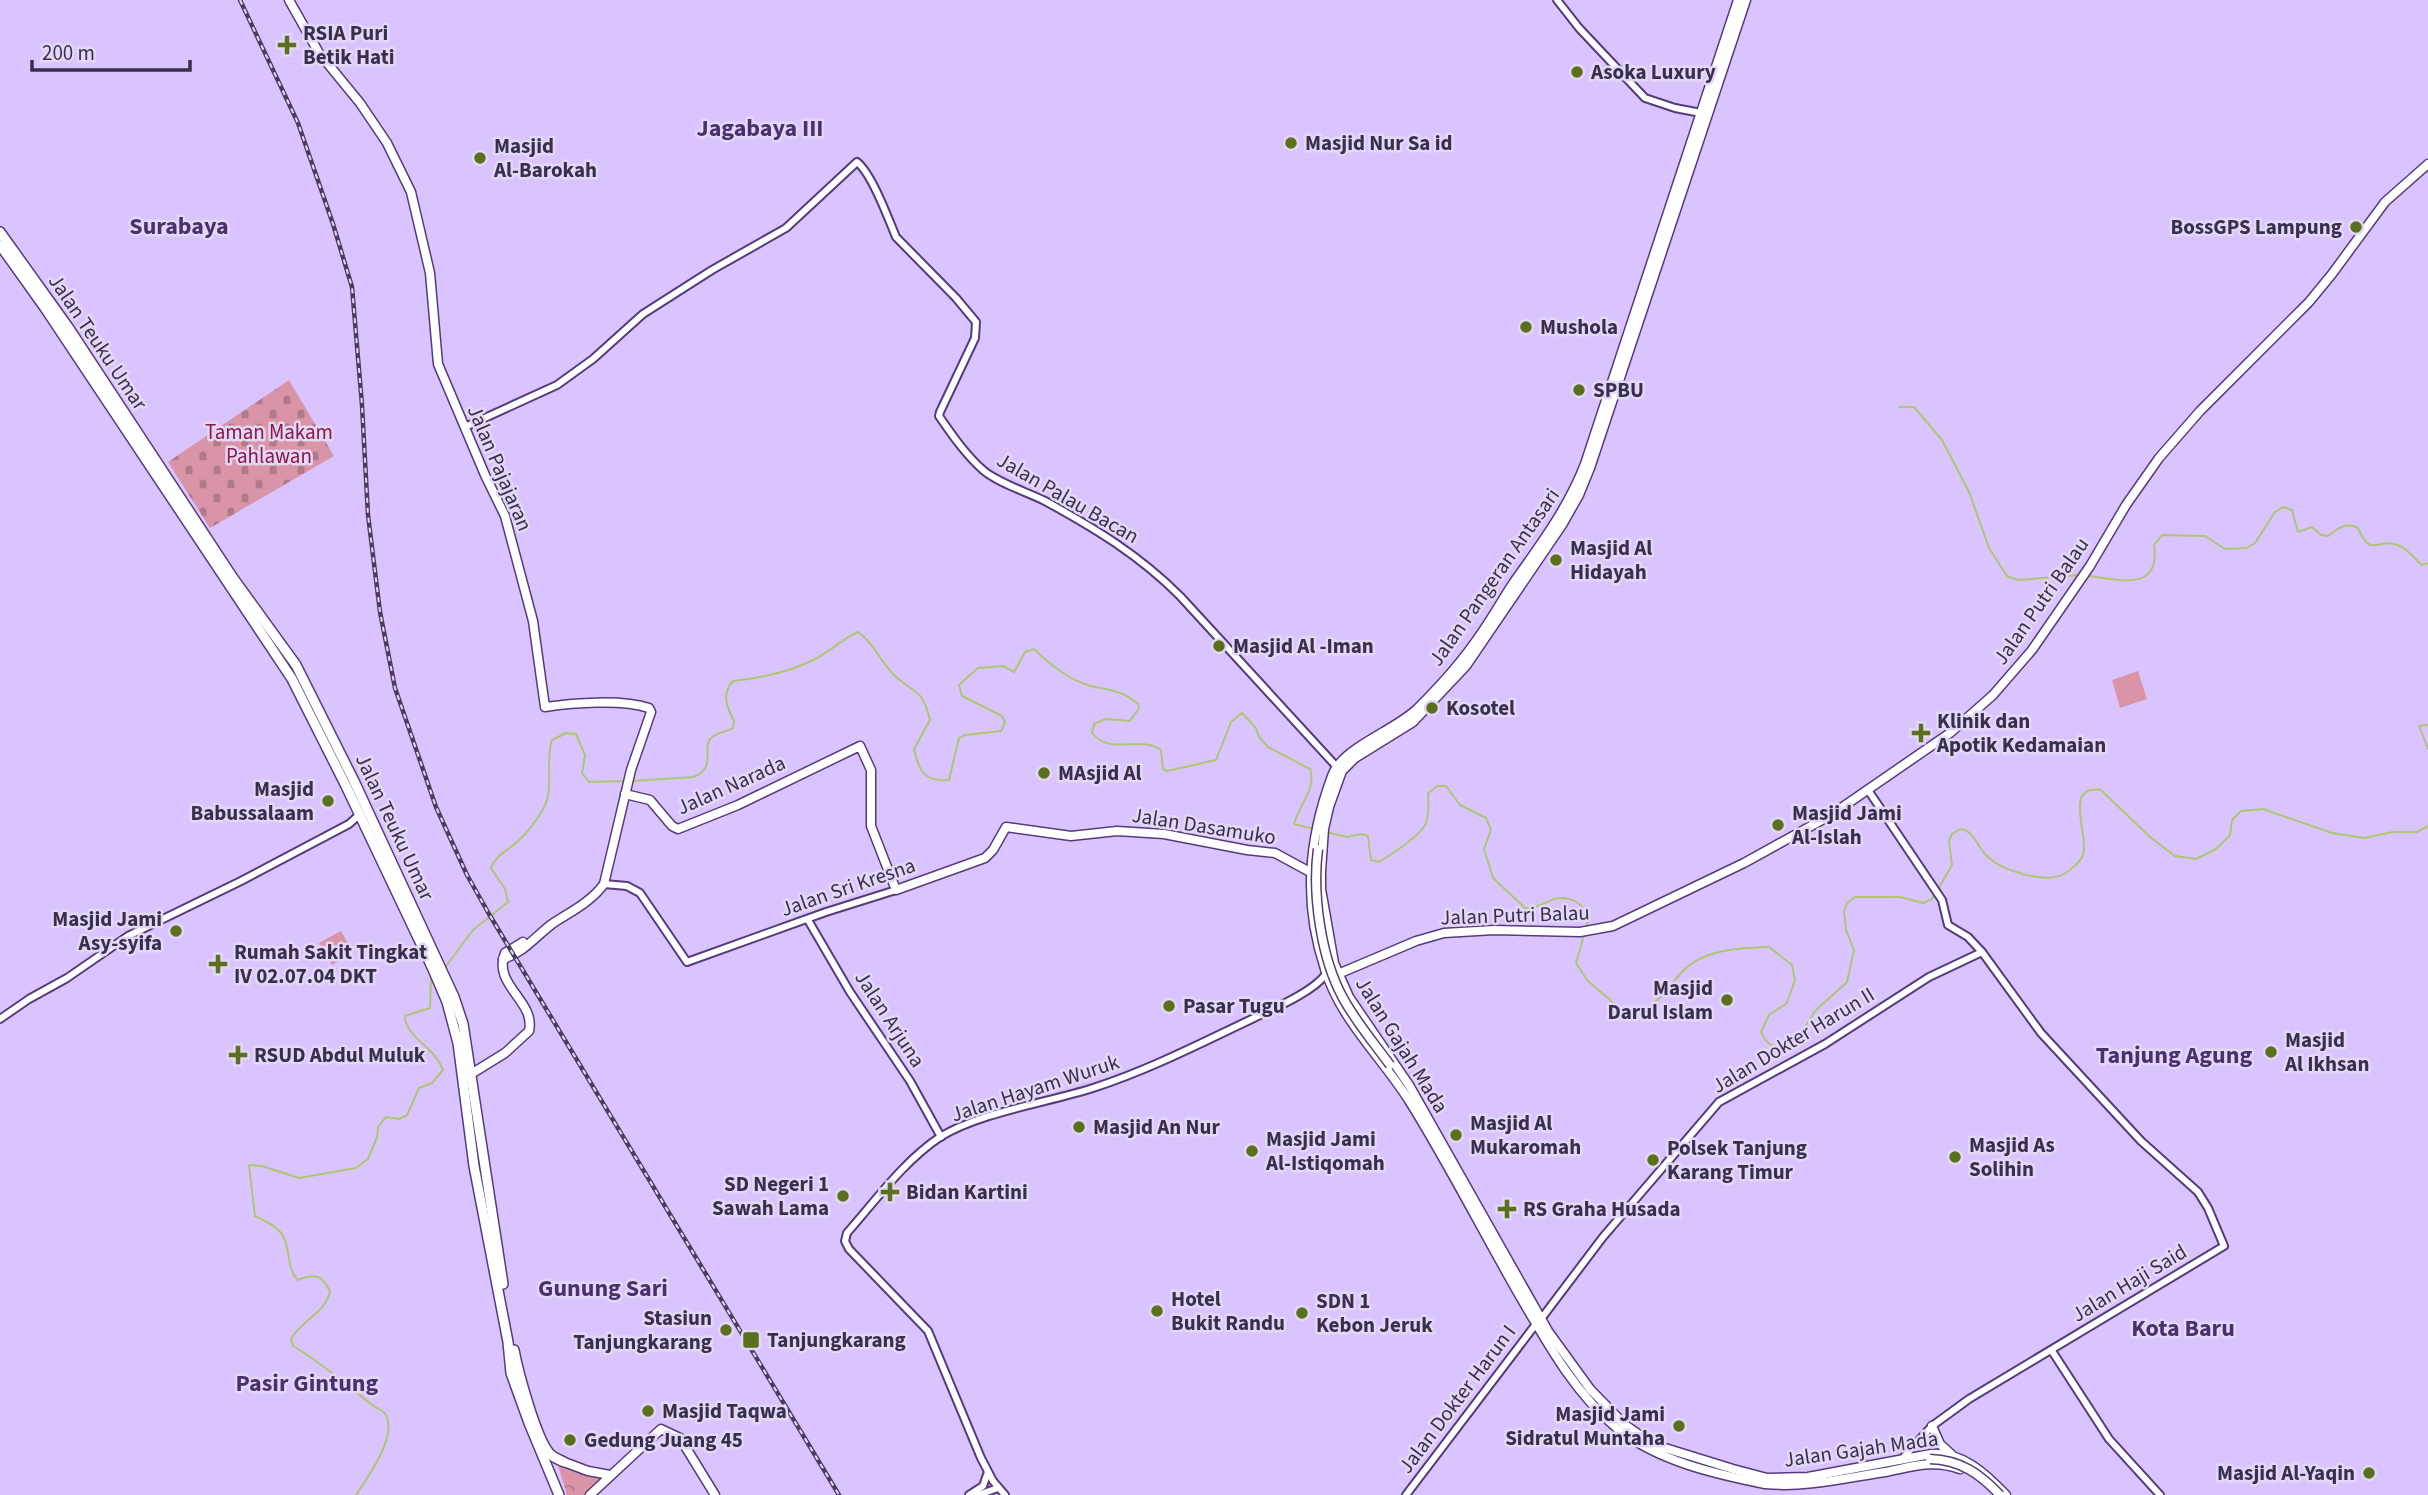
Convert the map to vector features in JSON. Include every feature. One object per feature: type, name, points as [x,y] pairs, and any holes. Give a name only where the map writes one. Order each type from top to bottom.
[{"type":"highway","name":"Jalan Teuku Umar","points":[[0,232],[52,303],[284,667],[384,856],[454,997],[464,1032],[517,1371],[543,1444],[550,1454],[564,1462]]},
{"type":"highway","name":"Jalan Teuku Umar","points":[[0,245],[163,478]]},
{"type":"highway","name":"Jalan Teuku Umar","points":[[202,538],[294,660],[367,824]]},
{"type":"highway","name":"Jalan Teuku Umar","points":[[384,856],[454,1025],[474,1166],[500,1295],[511,1373],[559,1495]]},
{"type":"main road","name":"Jalan Pajajaran","points":[[289,0],[319,54],[360,103],[387,143],[411,192],[430,273],[438,364],[505,516],[533,625],[544,707],[578,703],[634,704],[650,710],[627,783],[604,884]]},
{"type":"main road","name":"Jalan Pangeran Antasari","points":[[1636,320],[1738,0]]},
{"type":"main road","name":"Jalan Pangeran Antasari","points":[[1338,974],[1321,881],[1319,838],[1324,799],[1336,766],[1353,751],[1404,721],[1437,688],[1478,638],[1543,542],[1580,478],[1746,0]]},
{"type":"main road","name":"Jalan Putri Balau","points":[[1338,974],[1416,941],[1444,933],[1494,930],[1580,933],[1613,926],[1744,863],[1831,815],[1950,733],[1993,695],[2032,650],[2159,458],[2200,411],[2317,293],[2385,202],[2428,164]]},
{"type":"main road","name":"Jalan Pangeran Antasari","points":[[1326,974],[1310,892],[1310,872],[1331,799],[1344,769],[1359,755],[1413,722],[1444,691],[1482,645],[1562,525],[1588,475],[1632,331]]},
{"type":"main road","name":"Jalan Narada","points":[[625,794],[650,800],[672,826],[678,829],[738,805],[860,746],[871,770],[871,826],[896,890]]},
{"type":"main road","name":"Jalan Sri Kresna","points":[[896,890],[985,858],[993,850],[1006,827]]},
{"type":"main road","name":"Jalan Dasamuko","points":[[1006,827],[1071,836],[1117,831],[1147,833],[1266,851],[1283,856],[1310,872]]},
{"type":"main road","points":[[1319,838],[1316,890],[1332,972],[1346,1004],[1391,1067],[1402,1074]]},
{"type":"main road","points":[[471,1074],[505,1053],[529,1031],[530,1017],[503,975],[503,959],[529,945],[544,931],[594,896],[604,884]]},
{"type":"main road","points":[[1315,923],[1321,929],[1327,922]]},
{"type":"main road","points":[[1318,937],[1322,929],[1329,934]]},
{"type":"main road","name":"Jalan Gajah Mada","points":[[1326,974],[1343,1010],[1412,1105],[1504,1259]]},
{"type":"main road","name":"Jalan Gajah Mada","points":[[1338,974],[1353,1004],[1402,1074],[1539,1322],[1608,1420],[1641,1446],[1698,1466],[1780,1486],[1830,1481],[1926,1459],[1937,1454],[1956,1457],[1984,1473],[2003,1495]]},
{"type":"main road","points":[[1334,994],[1343,999],[1345,991]]},
{"type":"main road","points":[[1343,1010],[1346,1002],[1353,1004]]},
{"type":"main road","points":[[1391,1067],[1394,1080]]},
{"type":"main road","name":"Jalan Gajah Mada","points":[[1587,1391],[1649,1442],[1755,1475],[1787,1479],[1926,1459],[1956,1468],[1974,1477],[1995,1495]]},
{"type":"main road","points":[[1932,1426],[1943,1447],[1956,1457],[1956,1468]]},
{"type":"main road","points":[[590,1495],[661,1429],[680,1438],[715,1495]]},
{"type":"main road","points":[[1926,1459],[1951,1461],[1966,1467],[2003,1495]]},
{"type":"main road","name":"Jalan Teuku Umar","points":[[564,1462],[610,1475]]},
{"type":"street","points":[[1557,0],[1579,28],[1645,98],[1701,113]]},
{"type":"street","name":"Jalan Palau Bacan","points":[[465,427],[557,385],[593,359],[643,314],[712,270],[786,228],[857,162],[865,170],[896,237],[976,322],[975,338],[939,416],[952,435],[986,472],[1117,542],[1164,580],[1336,766]]},
{"type":"street","points":[[1868,790],[1942,900],[1948,925],[1968,937],[1982,953]]},
{"type":"street","points":[[0,1019],[128,936],[349,824],[367,824]]},
{"type":"street","name":"Jalan Sri Kresna","points":[[604,884],[627,886],[640,893],[687,962],[896,890]]},
{"type":"street","name":"Jalan Arjuna","points":[[808,920],[850,992],[910,1082],[941,1137]]},
{"type":"street","name":"Jalan Haji Said","points":[[1899,1461],[1932,1426],[1969,1399],[2224,1246],[2198,1192],[2141,1141],[2041,1033],[1982,953]]},
{"type":"street","name":"Jalan Dokter Harun II","points":[[1539,1322],[1603,1237],[1718,1102],[1825,1044],[1929,977],[1982,953]]},
{"type":"street","name":"Jalan Hayam Wuruk","points":[[1005,1495],[988,1472],[928,1331],[849,1249],[845,1241],[847,1233],[905,1168],[941,1137],[985,1118],[1065,1097],[1153,1067],[1275,1008],[1316,984],[1326,974]]},
{"type":"street","points":[[1316,984],[1325,985],[1334,994]]},
{"type":"street","name":"Jalan Dokter Harun I","points":[[1405,1495],[1539,1322]]},
{"type":"street","points":[[2052,1351],[2109,1439],[2160,1495]]},
{"type":"street","points":[[1918,1440],[1915,1451],[1926,1459]]},
{"type":"street","points":[[969,1495],[983,1486],[988,1472]]},
{"type":"street","points":[[978,1495],[998,1488]]},
{"type":"green space","name":"Taman Makam Pahlawan","points":[[289,380],[334,456],[210,528],[168,462]]},
{"type":"green space","points":[[2138,671],[2147,699],[2120,708],[2112,680]]},
{"type":"green space","points":[[341,931],[353,952],[332,965],[319,943]]},
{"type":"green space","points":[[557,1462],[572,1470],[602,1479],[586,1495],[567,1495]]},
{"type":"waterway","points":[[1899,407],[1914,407],[1942,440],[1969,492],[1989,548],[2007,576],[2018,580],[2080,575]]},
{"type":"waterway","points":[[2089,576],[2125,580],[2145,577],[2154,560],[2154,545],[2162,535],[2205,536],[2225,549],[2247,548],[2255,543],[2275,512],[2283,507],[2292,510],[2298,532],[2312,527],[2321,535],[2328,536],[2342,527],[2353,526],[2358,528],[2363,538],[2371,545],[2385,543],[2400,546],[2422,565],[2428,563]]},
{"type":"waterway","points":[[632,781],[693,777],[701,773],[707,763],[708,742],[716,735],[733,728],[734,721],[726,696],[733,681],[797,667],[817,658],[858,632],[894,675],[924,702],[930,720],[914,749],[918,764],[929,777],[949,780],[959,738],[1001,731],[1005,722],[1002,716],[962,696],[959,685],[978,668],[1003,666],[1014,672],[1025,652],[1034,649],[1068,676],[1091,686],[1122,694],[1138,704],[1139,708],[1130,721],[1106,719],[1094,724],[1092,733],[1099,740],[1116,745],[1144,744],[1161,750],[1163,769],[1167,771],[1216,760],[1231,722],[1242,713],[1268,747],[1310,769],[1312,776],[1309,790],[1294,824],[1314,829]]},
{"type":"waterway","points":[[2428,725],[2419,726],[2428,749]]},
{"type":"waterway","points":[[446,966],[473,930],[508,902],[505,889],[491,868],[499,857],[528,831],[546,803],[552,740],[566,733],[576,734],[585,755],[582,773],[589,782],[626,781]]},
{"type":"waterway","points":[[1326,832],[1347,837],[1361,834],[1368,836],[1371,860],[1379,862],[1420,832],[1427,819],[1428,793],[1438,786],[1446,786],[1460,805],[1486,818],[1491,830],[1484,849],[1493,878],[1525,908],[1559,898],[1576,902],[1587,914],[1587,926]]},
{"type":"waterway","points":[[1937,891],[1952,865],[1949,841],[1952,834],[1960,829],[1969,833],[1985,854],[2005,867],[2025,875],[2047,878],[2067,872],[2083,855],[2080,803],[2089,790],[2101,790],[2150,837],[2175,856],[2196,859],[2216,849],[2230,835],[2232,820],[2241,811],[2263,809],[2332,833],[2364,838],[2393,832],[2417,832],[2428,826]]},
{"type":"waterway","points":[[1584,935],[1576,963],[1587,980],[1618,1007],[1641,1013],[1659,999],[1683,971],[1701,958],[1723,951],[1769,947],[1792,965],[1795,980],[1787,1003],[1769,1015],[1761,1032],[1766,1041],[1775,1048],[1785,1048],[1796,1043],[1815,1011],[1847,982],[1854,950],[1846,930],[1844,911],[1847,903],[1855,897],[1900,897],[1923,903],[1934,895]]},
{"type":"waterway","points":[[356,1495],[384,1447],[387,1417],[293,1346],[291,1339],[295,1333],[323,1306],[330,1292],[318,1277],[298,1280],[294,1276],[283,1236],[255,1216],[249,1165],[262,1166],[299,1178],[356,1168],[368,1159],[378,1127],[386,1117],[399,1119],[407,1115],[419,1088],[432,1083],[443,1070],[434,1055],[410,1030],[405,1016],[430,1008],[433,977]]},
{"type":"railway","points":[[240,0],[298,123],[352,287],[368,515],[380,612],[395,688],[436,807],[467,875],[489,914],[839,1495]]},
{"type":"place","name":"RSIA Puri Betik Hati","points":[[287,45]]},
{"type":"place","name":"Asoka Luxury","points":[[1577,72]]},
{"type":"place","name":"Masjid Nur Sa id","points":[[1291,143]]},
{"type":"place","name":"Masjid Al-Barokah","points":[[480,158]]},
{"type":"place","name":"BossGPS Lampung","points":[[2356,227]]},
{"type":"place","name":"Mushola","points":[[1526,327]]},
{"type":"place","name":"SPBU","points":[[1579,390]]},
{"type":"place","name":"Masjid Al Hidayah","points":[[1556,560]]},
{"type":"place","name":"Masjid Al -Iman","points":[[1219,646]]},
{"type":"place","name":"Kosotel","points":[[1432,708]]},
{"type":"place","name":"Klinik dan Apotik Kedamaian","points":[[1921,733]]},
{"type":"place","name":"MAsjid Al","points":[[1044,773]]},
{"type":"place","name":"Masjid Babussalaam","points":[[328,801]]},
{"type":"place","name":"Masjid Jami Al-Islah","points":[[1778,825]]},
{"type":"place","name":"Masjid Jami Asy-syifa","points":[[176,931]]},
{"type":"place","name":"Rumah Sakit Tingkat IV 02.07.04 DKT","points":[[218,964]]},
{"type":"place","name":"Masjid Darul Islam","points":[[1727,1000]]},
{"type":"place","name":"Pasar Tugu","points":[[1169,1006]]},
{"type":"place","name":"Masjid Al Ikhsan","points":[[2271,1052]]},
{"type":"place","name":"RSUD Abdul Muluk","points":[[238,1055]]},
{"type":"place","name":"Masjid An Nur","points":[[1079,1127]]},
{"type":"place","name":"Masjid Al Mukaromah","points":[[1456,1135]]},
{"type":"place","name":"Masjid Jami Al-Istiqomah","points":[[1252,1151]]},
{"type":"place","name":"Masjid As Solihin","points":[[1955,1157]]},
{"type":"place","name":"Polsek Tanjung Karang Timur","points":[[1653,1160]]},
{"type":"place","name":"Bidan Kartini","points":[[890,1192]]},
{"type":"place","name":"SD Negeri 1 Sawah Lama","points":[[843,1196]]},
{"type":"place","name":"RS Graha Husada","points":[[1507,1209]]},
{"type":"place","name":"Hotel Bukit Randu","points":[[1157,1311]]},
{"type":"place","name":"SDN 1 Kebon Jeruk","points":[[1302,1313]]},
{"type":"place","name":"Stasiun Tanjungkarang","points":[[726,1330]]},
{"type":"place","name":"Tanjungkarang","points":[[751,1340]]},
{"type":"place","name":"Masjid Taqwa","points":[[648,1411]]},
{"type":"place","name":"Masjid Jami Sidratul Muntaha","points":[[1679,1426]]},
{"type":"place","name":"Gedung Juang 45","points":[[570,1440]]},
{"type":"place","name":"Masjid Al-Yaqin","points":[[2369,1473]]},
{"type":"district","name":"Jagabaya III","points":[[760,128]]},
{"type":"district","name":"Surabaya","points":[[179,226]]},
{"type":"district","name":"Tanjung Agung","points":[[2174,1055]]},
{"type":"district","name":"Gunung Sari","points":[[603,1288]]},
{"type":"district","name":"Kota Baru","points":[[2183,1328]]},
{"type":"district","name":"Pasir Gintung","points":[[307,1383]]}]
